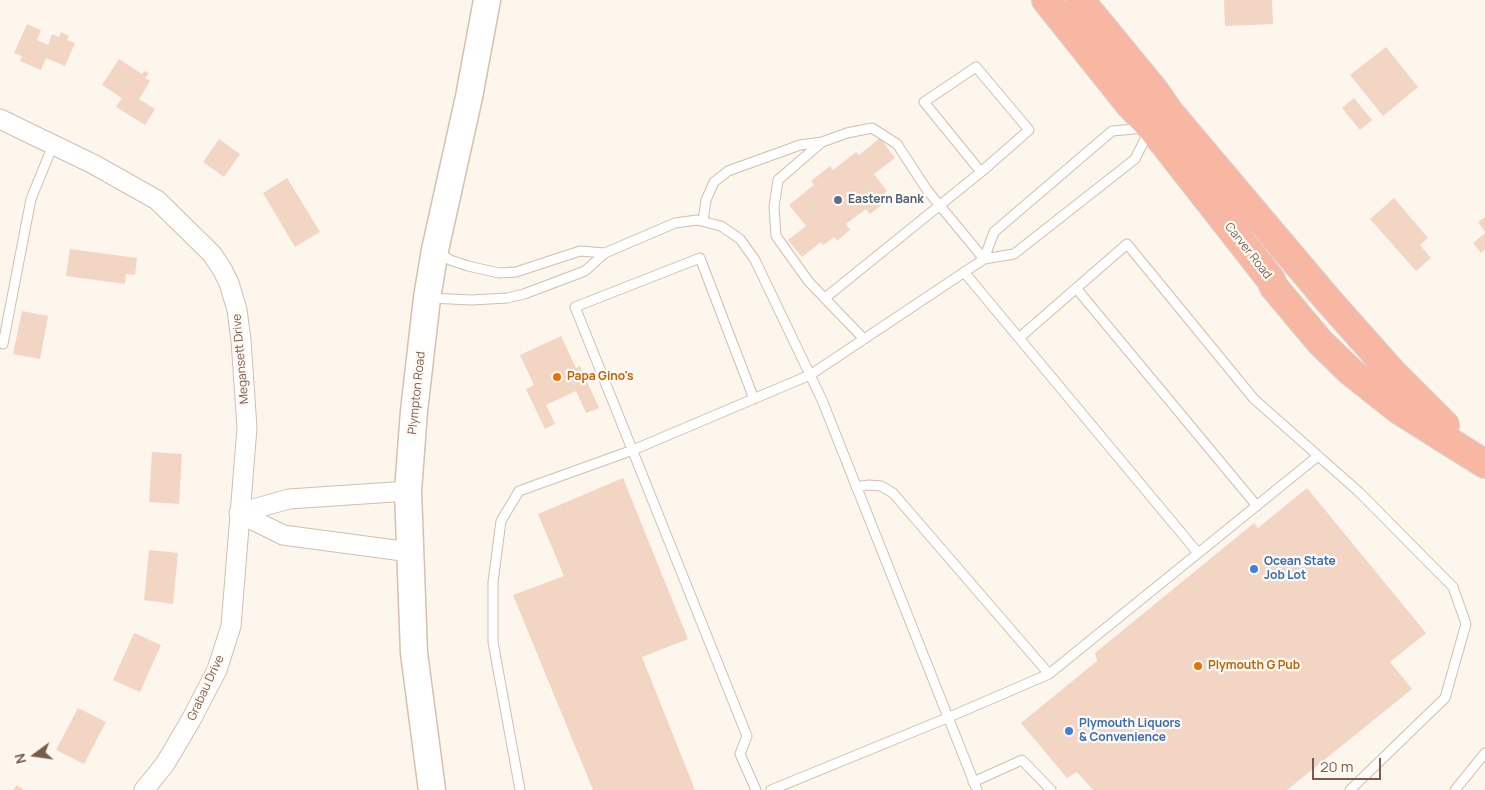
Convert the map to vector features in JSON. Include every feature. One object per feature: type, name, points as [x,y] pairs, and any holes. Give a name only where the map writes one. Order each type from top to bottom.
[{"type":"highway","points":[[1046,0],[1129,104],[1161,120],[1322,293],[1385,364],[1425,406],[1485,462]]},
{"type":"highway","points":[[1080,0],[1154,90],[1161,120]]},
{"type":"main road","name":"Plympton Road","points":[[432,790],[414,653],[408,491],[414,411],[427,298],[435,250],[469,97],[487,0]]},
{"type":"street","name":"Megansett Drive","points":[[0,120],[93,164],[157,200],[212,254],[222,269],[238,310],[243,359],[247,428],[239,513]]},
{"type":"street","points":[[239,513],[289,499],[408,491]]},
{"type":"street","points":[[239,513],[283,535],[410,552]]},
{"type":"street","name":"Grabau Drive","points":[[144,790],[165,764],[217,670],[231,626],[239,513]]},
{"type":"lane","points":[[825,298],[981,172],[1029,130],[976,67],[924,102],[981,172]]},
{"type":"lane","points":[[984,259],[994,232],[1112,131],[1161,120]]},
{"type":"lane","points":[[520,790],[493,642],[493,582],[500,520],[519,491],[633,450],[810,375],[984,259],[1014,254],[1135,159],[1161,120]]},
{"type":"lane","points":[[702,221],[706,200],[714,182],[728,171],[800,145],[822,142],[848,133],[872,128],[898,144],[927,190],[984,259]]},
{"type":"lane","points":[[822,142],[778,180],[774,207],[776,236],[809,282],[864,339]]},
{"type":"lane","points":[[3,344],[31,199],[53,145]]},
{"type":"lane","points":[[427,298],[472,300],[507,298],[524,294],[585,271],[605,253],[675,223],[702,221],[721,226],[740,239],[755,260],[822,400],[975,786],[1022,760],[1051,790]]},
{"type":"lane","points":[[1019,338],[1127,244],[1254,399],[1359,492],[1453,587],[1466,624],[1445,698],[1350,790]]},
{"type":"lane","points":[[435,250],[450,260],[499,273],[516,272],[580,251],[605,253]]},
{"type":"lane","points":[[754,399],[700,258],[575,307],[747,736],[740,754],[756,790]]},
{"type":"lane","points":[[964,272],[1198,553]]},
{"type":"lane","points":[[1076,288],[1257,506]]},
{"type":"lane","points":[[771,790],[947,718],[1048,674],[1318,456]]},
{"type":"lane","points":[[856,487],[881,486],[893,493],[1048,674]]},
{"type":"lane","points":[[1455,790],[1485,753]]},
{"type":"building","points":[[1224,0],[1272,0],[1273,24],[1225,26]]},
{"type":"building","points":[[27,24],[41,30],[37,40],[48,45],[52,34],[59,37],[61,32],[69,36],[67,40],[75,43],[65,66],[46,58],[41,70],[20,61],[22,56],[14,53]]},
{"type":"building","points":[[1386,47],[1418,87],[1383,116],[1350,75]]},
{"type":"building","points":[[119,59],[142,74],[144,71],[149,73],[145,78],[150,81],[139,99],[155,109],[145,125],[116,107],[122,98],[102,85]]},
{"type":"building","points":[[1354,98],[1372,120],[1360,130],[1342,108]]},
{"type":"building","name":"Eastern Bank","points":[[880,138],[895,158],[874,174],[887,191],[879,198],[884,203],[870,214],[866,209],[846,224],[850,230],[837,241],[834,237],[823,245],[821,242],[802,257],[788,240],[806,226],[789,205],[814,185],[811,181],[830,166],[833,170],[856,152],[859,155]]},
{"type":"building","points":[[219,139],[240,154],[224,177],[203,162]]},
{"type":"building","points":[[287,178],[320,232],[295,247],[263,193]]},
{"type":"building","points":[[1394,198],[1428,238],[1420,245],[1431,258],[1416,271],[1370,219]]},
{"type":"building","points":[[1485,217],[1485,232],[1478,222]]},
{"type":"building","points":[[1485,233],[1485,249],[1481,253],[1473,243]]},
{"type":"building","points":[[70,249],[137,258],[135,275],[126,274],[125,284],[66,276]]},
{"type":"building","points":[[22,311],[48,316],[40,359],[13,354]]},
{"type":"building","name":"Papa Gino's","points":[[561,336],[576,368],[580,366],[599,408],[586,413],[576,391],[546,405],[555,424],[545,429],[526,389],[534,385],[520,355]]},
{"type":"building","points":[[152,452],[182,454],[179,504],[149,502]]},
{"type":"building","points":[[623,478],[688,639],[642,657],[695,790],[593,790],[513,595],[564,576],[538,514]]},
{"type":"building","points":[[1307,488],[1426,633],[1390,662],[1412,689],[1287,790],[1093,790],[1077,772],[1067,778],[1021,723],[1097,661],[1095,653],[1254,523],[1258,528]]},
{"type":"building","points":[[149,550],[178,553],[173,604],[144,600]]},
{"type":"building","points":[[134,633],[161,645],[140,692],[113,680]]},
{"type":"building","points":[[78,708],[106,722],[84,764],[56,750]]},
{"type":"building","points":[[17,785],[24,790],[13,790]]},
{"type":"place","name":"Eastern Bank","points":[[838,200]]},
{"type":"place","name":"Papa Gino's","points":[[557,377]]},
{"type":"place","name":"Ocean State Job Lot","points":[[1254,569]]},
{"type":"place","name":"Plymouth G Pub","points":[[1198,666]]},
{"type":"place","name":"Plymouth Liquors & Convenience","points":[[1069,731]]}]
